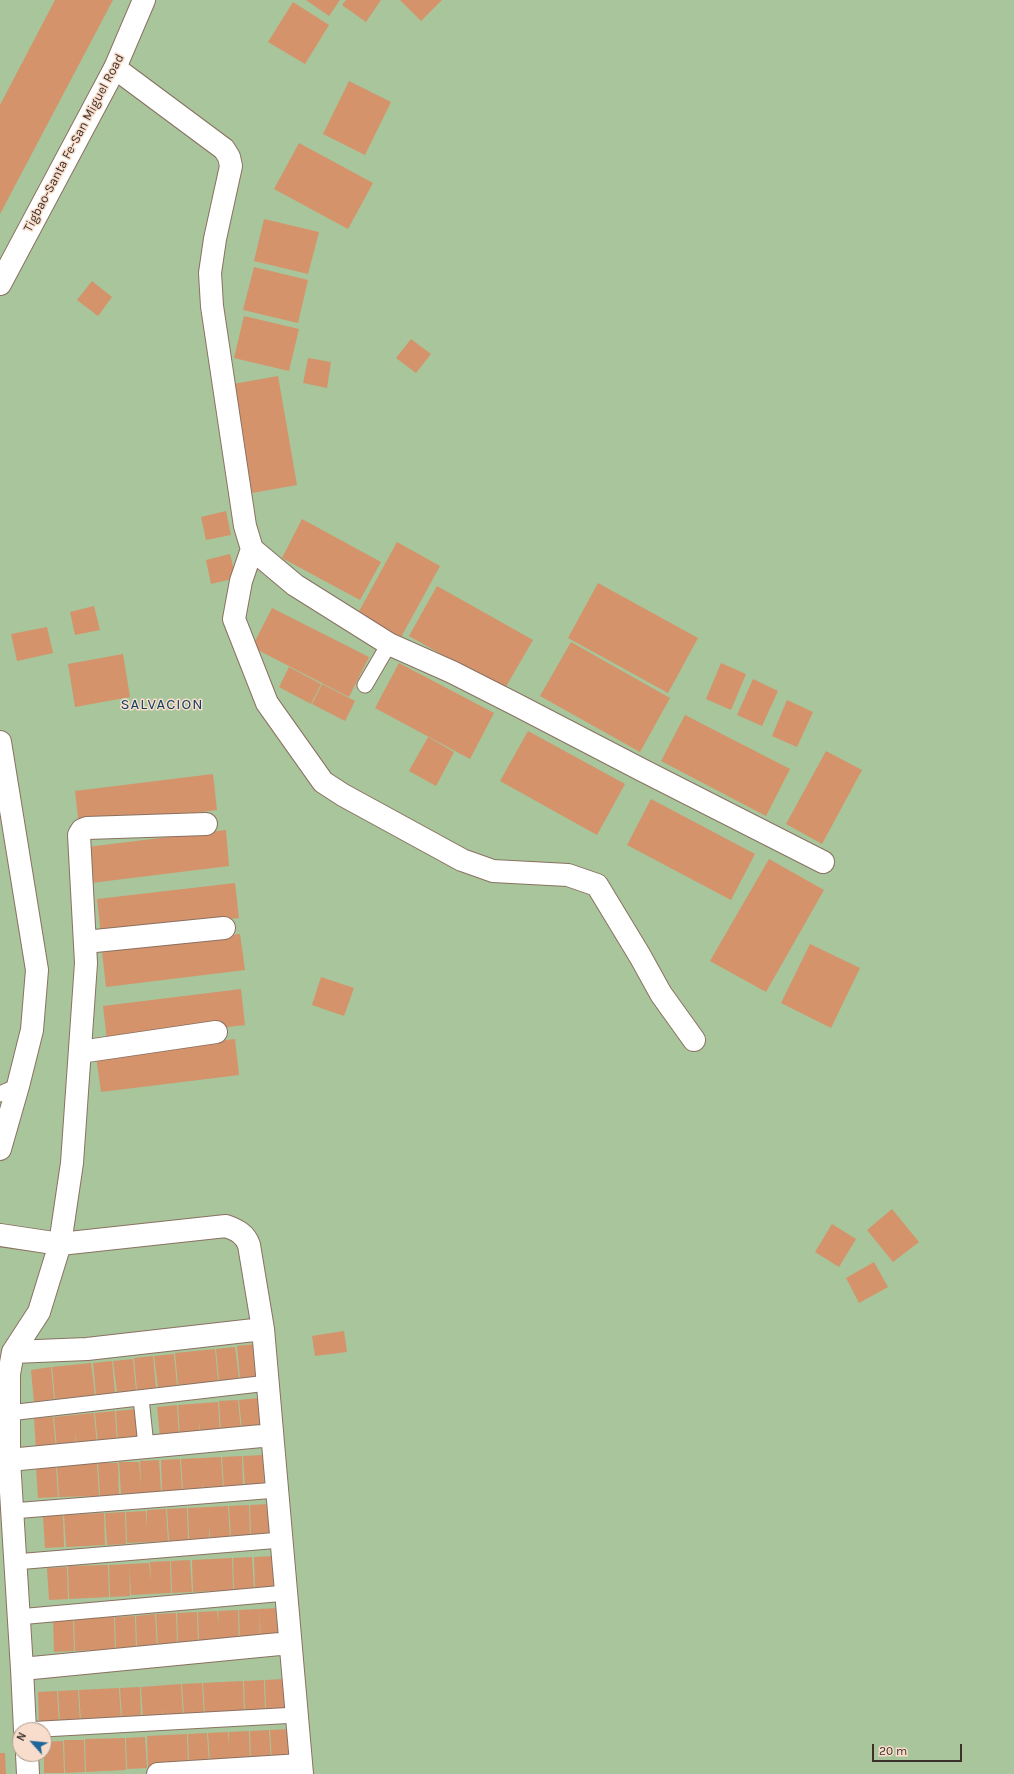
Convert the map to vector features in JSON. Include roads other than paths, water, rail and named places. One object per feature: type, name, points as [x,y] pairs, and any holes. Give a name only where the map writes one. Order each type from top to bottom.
[{"type":"street","name":"Tigbao-Santa Fe-San Miguel Road","points":[[0,284],[115,68],[144,0]]},
{"type":"street","points":[[115,68],[224,149],[229,157],[231,166],[215,239],[210,273],[212,306],[244,526],[252,549],[295,586],[388,644],[452,672],[823,862]]},
{"type":"street","points":[[252,549],[241,581],[234,619],[267,703],[323,782],[343,795],[462,860],[493,871],[568,875],[597,885],[661,994],[694,1040]]},
{"type":"street","points":[[0,742],[37,970],[32,1030],[9,1090],[0,1149]]},
{"type":"street","points":[[25,1722],[9,1460],[7,1364],[39,1312],[60,1244],[72,1163],[86,963],[79,835],[82,830],[87,828],[206,824]]},
{"type":"street","points":[[85,942],[224,928]]},
{"type":"street","points":[[80,1052],[216,1032]]},
{"type":"street","points":[[0,1235],[60,1244],[226,1226],[235,1229],[247,1239],[249,1245],[263,1329],[301,1769],[158,1774]]},
{"type":"street","points":[[7,1364],[87,1349],[263,1329]]},
{"type":"street","points":[[9,1460],[272,1435]]},
{"type":"street","points":[[22,1669],[290,1644]]},
{"type":"street","points":[[27,1762],[28,1774]]},
{"type":"lane","points":[[365,685],[388,644]]},
{"type":"lane","points":[[9,1413],[268,1383]]},
{"type":"lane","points":[[141,1398],[146,1446]]},
{"type":"lane","points":[[12,1512],[277,1490]]},
{"type":"lane","points":[[15,1562],[281,1540]]},
{"type":"lane","points":[[18,1617],[286,1592]]},
{"type":"lane","points":[[52,1729],[297,1715]]},
{"type":"district","name":"SALVACION","points":[[162,705]]}]
